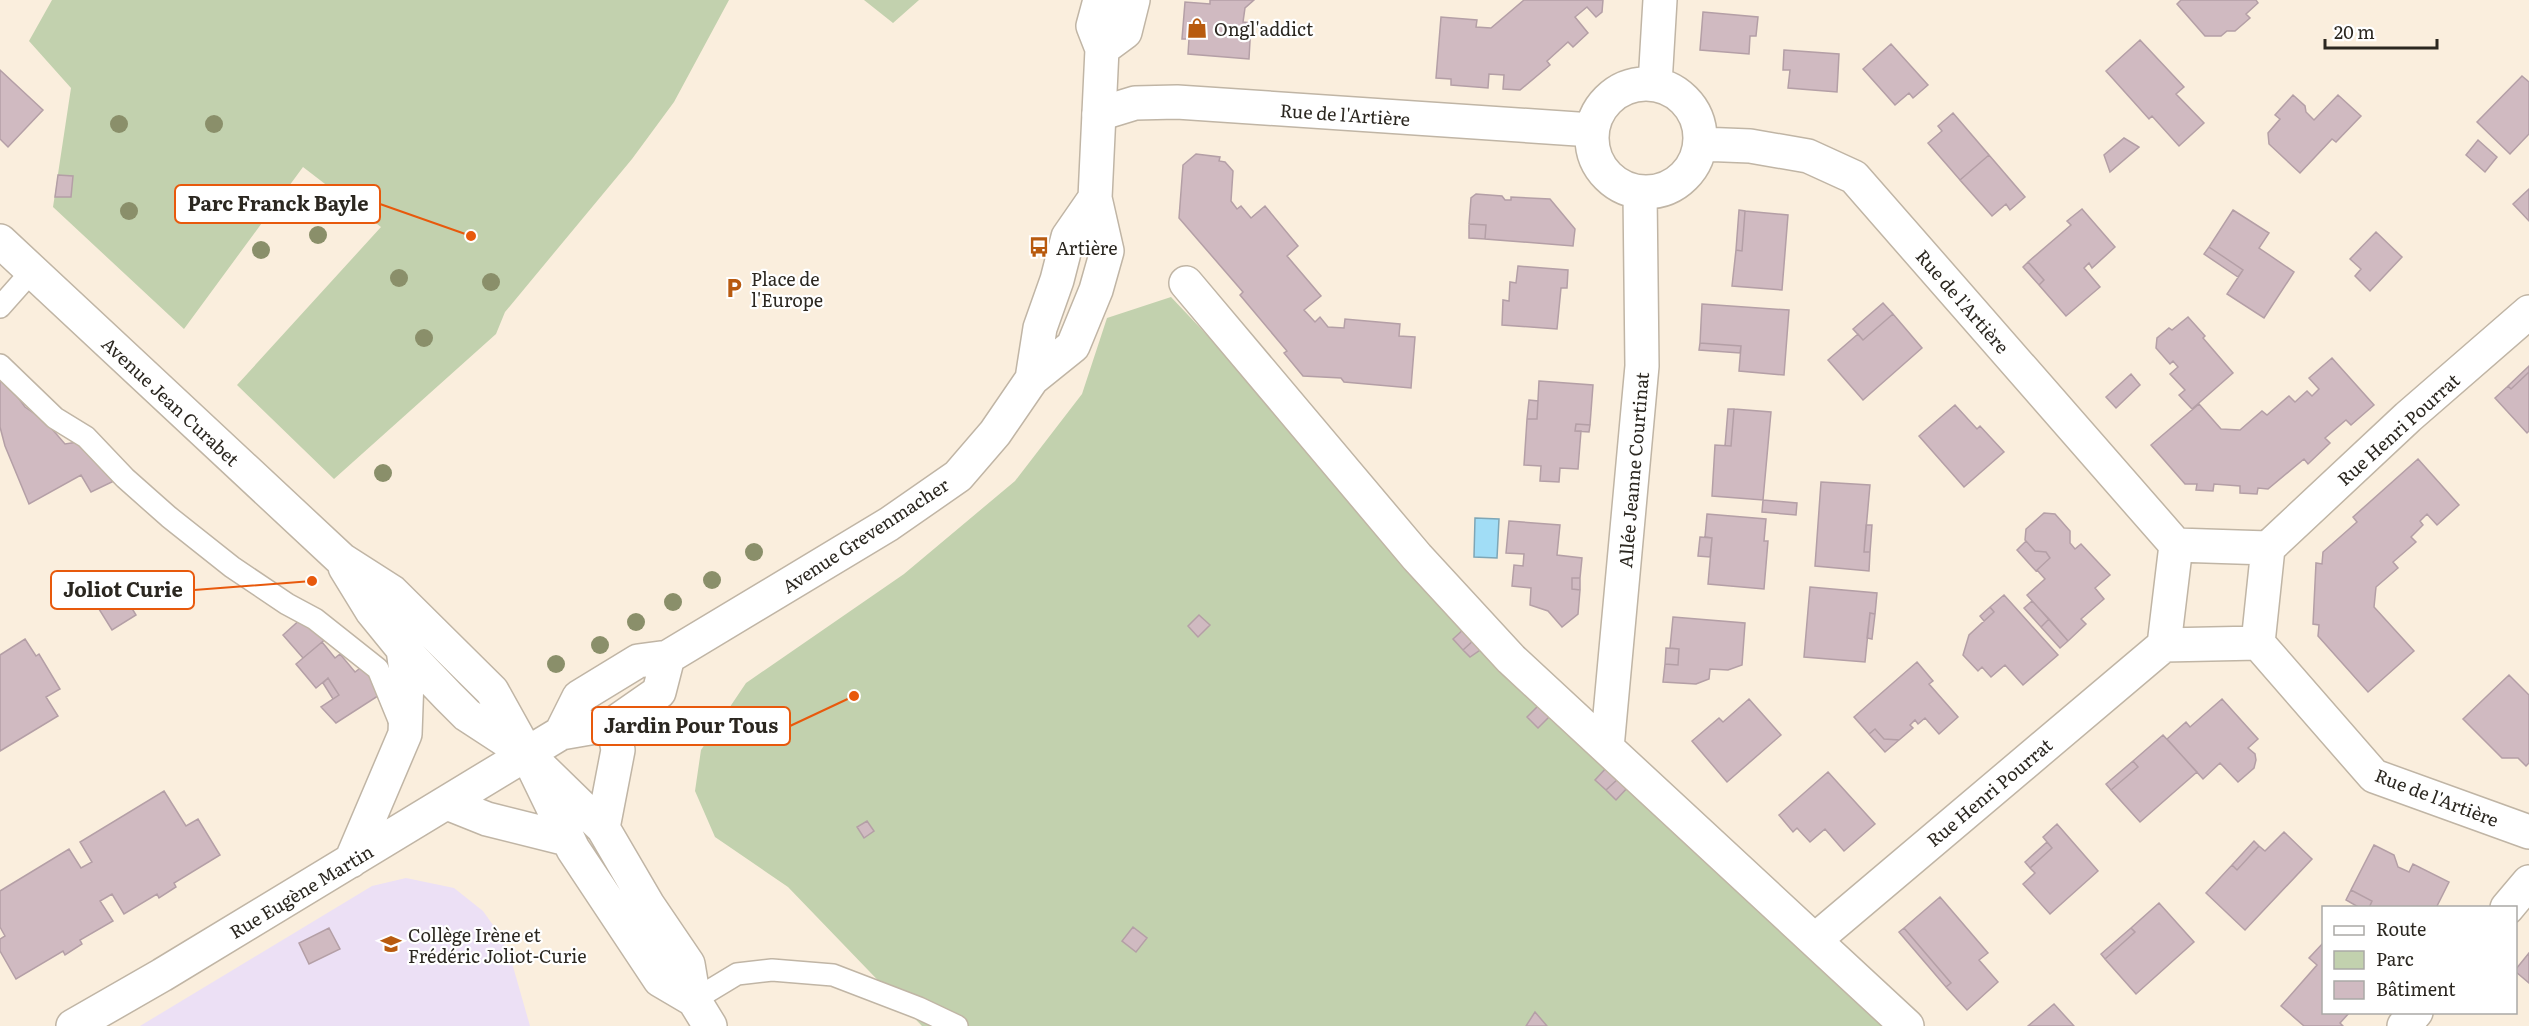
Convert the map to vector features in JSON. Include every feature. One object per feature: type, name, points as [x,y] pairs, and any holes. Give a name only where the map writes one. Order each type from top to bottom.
[{"type":"street","name":"Avenue Grevenmacher","points":[[561,733],[579,697],[638,661],[668,657],[889,524],[958,476],[995,433],[1032,379],[1040,328],[1057,280],[1068,237],[1095,198],[1102,49],[1093,26],[1100,0]]},
{"type":"street","points":[[1102,49],[1125,32],[1133,0]]},
{"type":"street","points":[[1655,84],[1660,0]]},
{"type":"street","points":[[1638,83],[1655,84],[1671,89],[1684,98],[1694,112],[1700,128],[1700,144],[1695,160],[1686,175],[1665,188],[1640,192],[1623,187],[1609,178],[1598,164],[1592,147],[1592,130],[1597,114],[1614,94],[1638,83]]},
{"type":"street","name":"Rue de l'Artière","points":[[1099,114],[1135,103],[1177,102],[1592,130]]},
{"type":"street","name":"Rue de l'Artière","points":[[1700,144],[1750,146],[1808,156],[1854,177],[2176,545]]},
{"type":"street","name":"Allée Jeanne Courtinat","points":[[1607,748],[1642,366],[1640,192]]},
{"type":"street","name":"Avenue Jean Curabet","points":[[0,241],[342,560],[392,592],[492,691],[527,754]]},
{"type":"street","points":[[1186,283],[1417,557],[1511,660],[1907,1026]]},
{"type":"street","name":"Rue Henri Pourrat","points":[[2268,548],[2408,417],[2529,312]]},
{"type":"street","points":[[2176,545],[2268,548],[2258,643],[2164,645],[2176,545]]},
{"type":"street","name":"Avenue Jean Curabet","points":[[342,560],[372,611],[403,649],[467,715],[527,754]]},
{"type":"street","name":"Rue de l'Artière","points":[[2258,643],[2374,776],[2529,832]]},
{"type":"street","name":"Rue Henri Pourrat","points":[[1815,940],[2164,645]]},
{"type":"street","points":[[351,861],[405,734],[407,679],[403,649]]},
{"type":"street","points":[[527,754],[561,733],[613,724],[659,692],[668,657]]},
{"type":"street","points":[[603,828],[618,750],[613,724]]},
{"type":"street","points":[[527,754],[603,828],[648,905],[688,964],[702,1013]]},
{"type":"street","points":[[527,754],[567,839],[660,980],[702,1013]]},
{"type":"street","name":"Rue Eugène Martin","points":[[73,1026],[527,754]]},
{"type":"street","points":[[447,803],[488,819],[567,839]]},
{"type":"street","points":[[2509,906],[2529,882]]},
{"type":"street","points":[[2404,1026],[2414,1014]]},
{"type":"lane","points":[[0,307],[32,271]]},
{"type":"lane","points":[[0,365],[55,418],[86,437],[125,478],[169,517],[232,567],[286,604],[315,619],[378,669],[405,734]]},
{"type":"lane","points":[[702,1013],[737,974],[772,970],[833,975],[919,1008],[957,1026]]},
{"type":"shaded area","name":"Collège Irène et Frédéric Joliot-Curie","points":[[406,878],[454,888],[483,911],[498,932],[510,956],[530,1026],[140,1026],[372,886]]},
{"type":"green space","points":[[52,0],[729,0],[674,102],[632,159],[505,312],[496,334],[334,479],[237,385],[381,227],[303,167],[184,329],[53,207],[71,88],[29,41]]},
{"type":"green space","points":[[864,0],[919,0],[893,23]]},
{"type":"green space","points":[[1171,297],[1417,557],[1907,1026],[922,1026],[788,887],[715,837],[695,791],[701,750],[746,683],[904,574],[1015,481],[1082,394],[1107,318]]},
{"type":"water","points":[[1475,518],[1499,519],[1497,558],[1474,557]]},
{"type":"building","points":[[1210,0],[1254,0],[1245,8],[1243,22],[1251,23],[1249,59],[1188,54],[1189,39],[1182,39],[1185,2],[1210,4]]},
{"type":"building","points":[[1524,0],[1603,0],[1602,12],[1596,17],[1587,7],[1575,17],[1588,33],[1573,47],[1568,42],[1547,61],[1550,65],[1520,90],[1503,89],[1504,75],[1489,74],[1488,88],[1451,85],[1451,79],[1436,78],[1441,17],[1477,20],[1476,27],[1491,28]]},
{"type":"building","points":[[2181,0],[2256,0],[2258,3],[2246,14],[2250,18],[2235,31],[2227,31],[2221,36],[2205,36],[2177,4]]},
{"type":"building","points":[[1703,12],[1758,17],[1756,36],[1750,36],[1749,54],[1700,50]]},
{"type":"building","points":[[2140,40],[2184,87],[2176,94],[2204,123],[2179,146],[2152,116],[2149,119],[2106,71]]},
{"type":"building","points":[[1891,44],[1928,85],[1913,98],[1909,93],[1895,105],[1863,69]]},
{"type":"building","points":[[1784,50],[1839,54],[1837,92],[1788,88],[1790,70],[1783,70]]},
{"type":"building","points":[[0,70],[43,110],[8,147],[0,139]]},
{"type":"building","points":[[2522,76],[2529,82],[2529,134],[2510,154],[2477,122]]},
{"type":"building","points":[[2293,95],[2305,106],[2306,112],[2314,120],[2338,95],[2361,116],[2336,142],[2332,139],[2300,173],[2269,144],[2268,133],[2280,119],[2275,115]]},
{"type":"building","points":[[1953,113],[1989,155],[1960,180],[1928,143],[1942,131],[1938,126]]},
{"type":"building","points":[[2124,138],[2139,147],[2110,172],[2104,155]]},
{"type":"building","points":[[2478,140],[2497,157],[2485,172],[2466,155]]},
{"type":"building","points":[[1196,154],[1220,157],[1219,161],[1225,162],[1233,171],[1231,201],[1237,209],[1241,206],[1251,218],[1265,206],[1298,246],[1287,256],[1321,296],[1304,310],[1315,322],[1320,317],[1328,327],[1344,328],[1345,319],[1400,324],[1399,336],[1415,337],[1411,388],[1344,382],[1341,378],[1303,376],[1284,353],[1287,351],[1240,295],[1243,292],[1179,218],[1183,165]]},
{"type":"building","points":[[1989,155],[2025,197],[2010,210],[2006,204],[1992,216],[1960,180]]},
{"type":"building","points":[[58,175],[73,176],[71,197],[55,197]]},
{"type":"building","points":[[2529,189],[2529,221],[2513,204]]},
{"type":"building","points":[[1476,194],[1502,196],[1505,200],[1511,200],[1511,197],[1550,199],[1575,229],[1573,246],[1485,239],[1486,225],[1469,224],[1471,198]]},
{"type":"building","points":[[2082,209],[2115,247],[2092,268],[2089,263],[2084,268],[2100,287],[2066,316],[2039,285],[2044,280],[2028,262],[2071,225],[2067,221]]},
{"type":"building","points":[[1739,210],[1745,211],[1742,251],[1736,250]]},
{"type":"building","points":[[2233,210],[2269,233],[2259,248],[2294,272],[2264,318],[2227,294],[2243,270],[2209,247]]},
{"type":"building","points":[[1745,211],[1788,215],[1782,290],[1732,286],[1736,250],[1742,251]]},
{"type":"building","points":[[1469,224],[1486,225],[1485,239],[1469,238]]},
{"type":"building","points":[[2376,232],[2402,257],[2370,291],[2355,276],[2361,269],[2350,259]]},
{"type":"building","points":[[2209,247],[2243,270],[2238,277],[2204,254]]},
{"type":"building","points":[[2028,262],[2044,280],[2039,285],[2023,267]]},
{"type":"building","points":[[1518,266],[1568,270],[1567,288],[1561,288],[1557,329],[1502,325],[1503,300],[1509,301],[1510,282],[1516,283]]},
{"type":"building","points":[[1883,303],[1893,314],[1863,340],[1853,329]]},
{"type":"building","points":[[1702,304],[1789,310],[1784,375],[1739,371],[1741,346],[1700,343]]},
{"type":"building","points":[[1893,314],[1922,348],[1863,400],[1828,360],[1858,334],[1863,340]]},
{"type":"building","points":[[2188,317],[2233,373],[2192,409],[2179,395],[2185,390],[2170,374],[2178,367],[2173,361],[2170,364],[2156,348],[2157,338]]},
{"type":"building","points":[[1700,343],[1741,346],[1740,353],[1699,350]]},
{"type":"building","points":[[2332,358],[2374,405],[2351,425],[2346,420],[2325,438],[2330,443],[2308,464],[2304,459],[2268,489],[2258,488],[2257,494],[2240,493],[2240,486],[2214,484],[2213,491],[2196,490],[2197,484],[2185,484],[2151,445],[2199,404],[2221,429],[2240,430],[2262,411],[2267,415],[2289,396],[2295,402],[2307,391],[2312,396],[2319,389],[2309,378]]},
{"type":"building","points":[[2529,366],[2529,372],[2511,389],[2508,386]]},
{"type":"building","points":[[2529,372],[2529,431],[2527,433],[2495,398],[2508,386],[2511,389]]},
{"type":"building","points":[[2131,374],[2140,385],[2116,408],[2106,397]]},
{"type":"building","points":[[2,376],[25,407],[45,421],[65,444],[84,441],[114,481],[91,492],[81,475],[29,504],[5,446],[0,427],[0,377]]},
{"type":"building","points":[[1539,381],[1593,385],[1590,425],[1576,424],[1575,431],[1581,431],[1578,469],[1560,468],[1559,482],[1540,481],[1541,466],[1524,465],[1527,419],[1537,419]]},
{"type":"building","points":[[1529,400],[1538,401],[1537,419],[1527,419]]},
{"type":"building","points":[[1955,405],[1977,429],[1980,426],[2004,452],[1964,487],[1919,436]]},
{"type":"building","points":[[1728,409],[1734,409],[1731,446],[1725,446]]},
{"type":"building","points":[[1734,409],[1771,412],[1763,500],[1712,496],[1715,445],[1731,446]]},
{"type":"building","points":[[1576,424],[1590,425],[1589,432],[1575,431]]},
{"type":"building","points":[[2418,459],[2459,505],[2437,525],[2427,514],[2420,521],[2423,525],[2411,537],[2416,542],[2393,562],[2398,568],[2376,587],[2374,607],[2414,651],[2368,692],[2318,636],[2319,625],[2313,624],[2316,563],[2322,564],[2323,552],[2357,522],[2353,517]]},
{"type":"building","points":[[1821,482],[1870,485],[1864,552],[1870,552],[1869,571],[1815,566]]},
{"type":"building","points":[[1763,500],[1797,503],[1796,515],[1762,512]]},
{"type":"building","points":[[2044,513],[2055,514],[2070,531],[2070,543],[2075,549],[2081,544],[2110,575],[2095,588],[2104,599],[2081,619],[2086,624],[2068,641],[2027,595],[2045,579],[2037,570],[2050,558],[2046,552],[2035,551],[2025,540],[2026,529]]},
{"type":"building","points":[[1707,514],[1766,519],[1764,541],[1768,541],[1764,589],[1708,584],[1712,538],[1705,537]]},
{"type":"building","points":[[1509,521],[1560,525],[1557,555],[1582,558],[1580,578],[1572,578],[1572,589],[1580,590],[1578,614],[1562,627],[1548,611],[1530,605],[1531,588],[1512,586],[1514,565],[1523,566],[1524,554],[1506,553]]},
{"type":"building","points":[[1866,525],[1872,525],[1870,552],[1864,552]]},
{"type":"building","points":[[1700,537],[1712,538],[1710,557],[1698,556]]},
{"type":"building","points":[[2026,541],[2035,551],[2046,552],[2050,558],[2036,571],[2017,550]]},
{"type":"building","points":[[1572,578],[1580,578],[1580,590],[1572,589]]},
{"type":"building","points":[[119,587],[136,615],[112,630],[94,601]]},
{"type":"building","points":[[1810,587],[1877,593],[1875,614],[1870,613],[1865,662],[1804,657]]},
{"type":"building","points":[[2004,595],[2058,655],[2023,685],[2005,665],[1991,677],[1982,667],[1978,671],[1963,655],[1969,635],[1994,612],[1990,607]]},
{"type":"building","points":[[2032,601],[2049,619],[2041,627],[2024,608]]},
{"type":"building","points":[[1990,607],[1994,612],[1984,621],[1980,616]]},
{"type":"building","points":[[1870,613],[1875,614],[1872,639],[1867,638]]},
{"type":"building","points":[[1199,615],[1210,625],[1198,637],[1188,626]]},
{"type":"building","points":[[303,617],[328,637],[303,658],[283,635]]},
{"type":"building","points":[[1673,617],[1745,623],[1742,665],[1728,670],[1710,669],[1709,679],[1696,684],[1663,682],[1665,664],[1678,665],[1679,649],[1670,648]]},
{"type":"building","points":[[2049,619],[2068,641],[2060,648],[2041,627]]},
{"type":"building","points":[[1465,628],[1475,639],[1463,650],[1453,639]]},
{"type":"building","points":[[25,639],[36,656],[39,654],[60,689],[46,697],[58,716],[0,751],[0,655]]},
{"type":"building","points":[[1475,639],[1483,648],[1470,657],[1463,650]]},
{"type":"building","points":[[322,642],[335,658],[340,654],[355,672],[363,666],[381,694],[336,723],[321,707],[339,695],[328,678],[316,688],[296,664]]},
{"type":"building","points":[[1666,648],[1679,649],[1678,665],[1665,664]]},
{"type":"building","points":[[1917,662],[1933,681],[1929,684],[1958,717],[1939,734],[1925,718],[1918,724],[1915,720],[1910,725],[1913,728],[1899,740],[1884,739],[1875,729],[1869,734],[1854,717]]},
{"type":"building","points":[[2509,675],[2529,695],[2529,763],[2526,766],[2518,758],[2502,758],[2463,719]]},
{"type":"building","points":[[328,678],[339,695],[333,699],[323,683]]},
{"type":"building","points":[[1749,699],[1781,735],[1727,782],[1692,741],[1719,718],[1723,722]]},
{"type":"building","points":[[2222,699],[2258,739],[2248,748],[2255,754],[2254,768],[2238,782],[2220,763],[2203,779],[2167,739],[2186,722],[2190,727]]},
{"type":"building","points":[[1539,705],[1551,715],[1538,728],[1527,717]]},
{"type":"building","points":[[1875,729],[1884,739],[1899,740],[1885,752],[1869,734]]},
{"type":"building","points":[[2163,735],[2197,772],[2140,822],[2111,790],[2138,767],[2133,761]]},
{"type":"building","points":[[2133,761],[2138,767],[2111,790],[2106,784]]},
{"type":"building","points":[[1607,767],[1619,778],[1606,790],[1595,780]]},
{"type":"building","points":[[1828,772],[1875,824],[1844,851],[1825,829],[1810,842],[1797,828],[1793,832],[1779,815]]},
{"type":"building","points":[[1619,778],[1629,786],[1616,800],[1606,790]]},
{"type":"building","points":[[164,791],[186,826],[198,819],[220,855],[174,883],[176,887],[159,898],[157,894],[124,914],[112,894],[100,901],[113,921],[80,940],[82,944],[65,955],[63,951],[16,979],[0,951],[0,939],[5,936],[0,927],[0,891],[69,849],[81,868],[92,862],[80,842]]},
{"type":"building","points":[[867,821],[874,831],[864,838],[857,827]]},
{"type":"building","points":[[2057,824],[2098,871],[2050,914],[2023,884],[2035,873],[2030,868],[2052,848],[2043,837]]},
{"type":"building","points":[[2284,832],[2312,859],[2245,930],[2206,893],[2232,865],[2237,870],[2259,846],[2265,851]]},
{"type":"building","points":[[2254,841],[2259,846],[2237,870],[2232,865]]},
{"type":"building","points":[[2047,842],[2052,848],[2030,868],[2025,862]]},
{"type":"building","points":[[2374,845],[2394,855],[2398,867],[2409,872],[2413,864],[2449,882],[2437,906],[2370,906],[2372,901],[2351,890]]},
{"type":"building","points":[[2351,890],[2372,901],[2370,906],[2356,906],[2346,900]]},
{"type":"building","points":[[1940,897],[1988,953],[1979,960],[1998,982],[1967,1010],[1946,987],[1951,983],[1904,928]]},
{"type":"building","points":[[2159,903],[2194,942],[2136,994],[2105,959],[2135,932],[2131,928]]},
{"type":"building","points":[[1133,927],[1147,938],[1136,952],[1122,941]]},
{"type":"building","points":[[329,928],[340,949],[309,964],[299,943]]},
{"type":"building","points":[[1904,928],[1951,983],[1946,987],[1899,932]]},
{"type":"building","points":[[2131,928],[2135,932],[2105,959],[2101,954]]},
{"type":"building","points":[[2322,944],[2322,1014],[2348,1014],[2340,1023],[2343,1026],[2304,1026],[2281,1006],[2317,965],[2309,958]]},
{"type":"building","points":[[2529,953],[2529,983],[2517,973],[2517,968]]},
{"type":"building","points":[[2054,1004],[2074,1026],[2028,1026]]},
{"type":"building","points":[[1535,1012],[1547,1026],[1526,1026]]},
{"type":"place","name":"Ongl'addict","points":[[1197,28]]},
{"type":"place","name":"Parc Franck Bayle","points":[[471,236]]},
{"type":"place","name":"Artière","points":[[1039,247]]},
{"type":"place","name":"Place de l'Europe","points":[[734,288]]},
{"type":"place","name":"Joliot Curie","points":[[312,581]]},
{"type":"place","name":"Jardin Pour Tous","points":[[854,696]]},
{"type":"place","name":"Collège Irène et Frédéric Joliot-Curie","points":[[391,944]]}]
